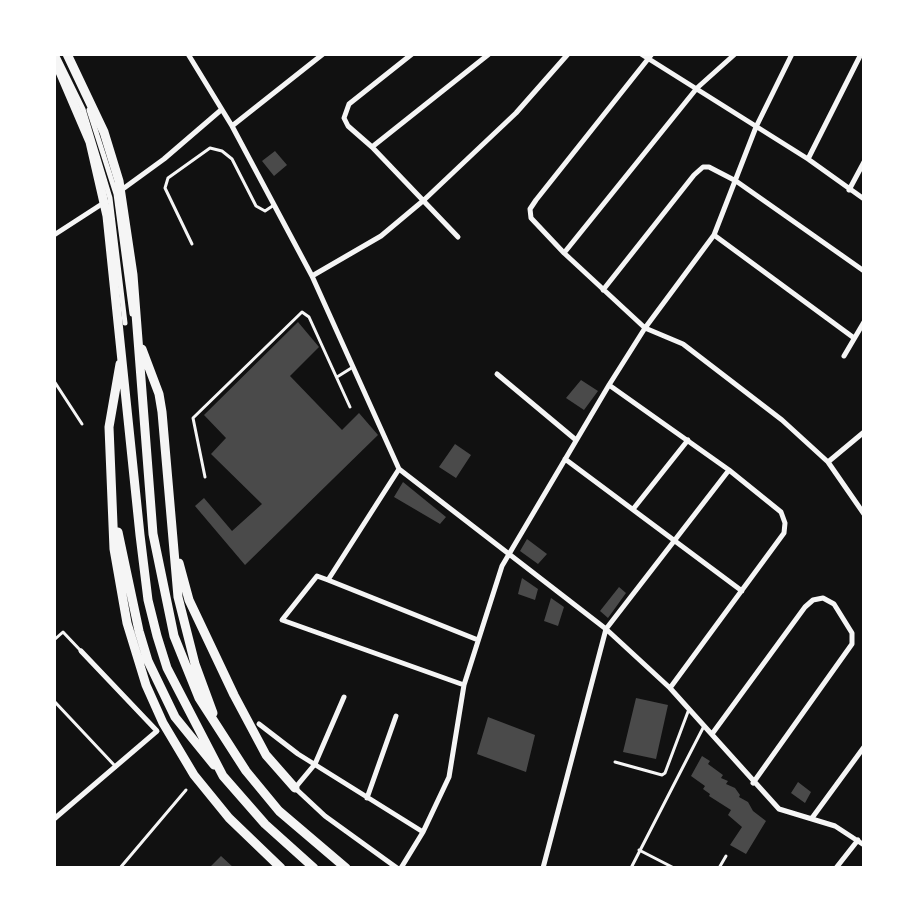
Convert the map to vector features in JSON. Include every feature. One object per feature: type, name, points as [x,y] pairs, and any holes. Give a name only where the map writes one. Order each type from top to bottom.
[{"type":"highway","points":[[65,54],[104,132],[121,192],[133,275],[153,534],[174,636],[199,698],[246,771],[279,811],[346,868]]},
{"type":"highway","points":[[54,58],[82,121],[102,187],[148,600],[167,668],[223,776]]},
{"type":"highway","points":[[129,323],[159,394],[178,597],[195,664],[221,735]]},
{"type":"highway","points":[[129,323],[109,426],[114,549],[127,623],[146,685],[163,723],[194,775],[229,818],[281,868]]},
{"type":"highway","points":[[112,504],[139,631],[148,661],[175,717],[192,741],[265,824],[314,868]]},
{"type":"highway","points":[[172,529],[189,600],[234,695],[266,755],[294,788]]},
{"type":"street","points":[[56,54],[83,109],[110,198],[129,323]]},
{"type":"street","points":[[65,54],[88,106],[116,194],[129,323]]},
{"type":"street","points":[[188,54],[232,126],[312,276],[399,469],[606,629],[670,688],[778,809],[835,826],[864,845]]},
{"type":"street","points":[[232,126],[323,54]]},
{"type":"street","points":[[412,54],[349,104],[344,114],[348,126],[372,147],[458,237]]},
{"type":"street","points":[[372,147],[489,54]]},
{"type":"street","points":[[312,276],[381,236],[424,200],[516,113],[568,54]]},
{"type":"street","points":[[641,54],[649,56],[864,199]]},
{"type":"street","points":[[564,253],[697,88],[735,54]]},
{"type":"street","points":[[344,697],[315,764],[294,788],[326,816],[399,868],[423,831],[448,777],[464,685],[508,554],[645,328],[714,235],[756,127],[792,54]]},
{"type":"street","points":[[807,159],[861,54]]},
{"type":"street","points":[[649,56],[536,200],[530,213],[534,222],[645,328],[683,344],[726,374],[828,462],[864,514]]},
{"type":"street","points":[[54,235],[164,159],[221,110]]},
{"type":"street","points":[[849,189],[864,162]]},
{"type":"street","points":[[603,290],[690,180],[703,168],[715,168],[736,181],[864,271]]},
{"type":"street","points":[[714,235],[854,338]]},
{"type":"street","points":[[844,356],[864,322]]},
{"type":"street","points":[[497,374],[576,440]]},
{"type":"street","points":[[609,385],[729,470],[782,512],[784,533],[670,688]]},
{"type":"street","points":[[828,462],[864,432]]},
{"type":"street","points":[[634,508],[688,440]]},
{"type":"street","points":[[565,459],[634,508],[742,591]]},
{"type":"street","points":[[328,580],[399,469]]},
{"type":"street","points":[[543,868],[606,629],[729,470]]},
{"type":"street","points":[[464,685],[282,620],[317,576],[478,640]]},
{"type":"street","points":[[712,734],[805,607],[813,600],[823,598],[834,604],[843,614],[852,633],[852,644],[753,783]]},
{"type":"street","points":[[54,819],[157,731],[81,651]]},
{"type":"street","points":[[367,798],[396,716]]},
{"type":"street","points":[[259,724],[297,754],[423,831]]},
{"type":"street","points":[[812,818],[864,747]]},
{"type":"street","points":[[836,868],[858,840]]},
{"type":"lane","points":[[192,244],[165,188],[168,178],[210,148],[222,151],[232,159],[256,206],[265,211],[274,205]]},
{"type":"lane","points":[[205,477],[194,418],[300,313],[309,317],[350,407]]},
{"type":"lane","points":[[337,377],[354,366]]},
{"type":"lane","points":[[54,381],[82,424]]},
{"type":"lane","points":[[54,640],[63,632],[81,651]]},
{"type":"lane","points":[[54,701],[116,767]]},
{"type":"lane","points":[[615,762],[665,773],[689,709]]},
{"type":"lane","points":[[631,868],[705,726]]},
{"type":"lane","points":[[120,868],[186,790]]},
{"type":"lane","points":[[639,850],[674,868]]},
{"type":"lane","points":[[719,868],[726,856]]},
{"type":"building","points":[[275,151],[287,165],[274,176],[262,161]]},
{"type":"building","points":[[298,322],[319,347],[290,376],[342,430],[359,413],[378,435],[245,565],[195,506],[204,498],[232,531],[262,504],[211,454],[226,438],[204,415]]},
{"type":"building","points":[[581,380],[598,391],[584,410],[566,398]]},
{"type":"building","points":[[455,444],[471,455],[456,478],[439,467]]},
{"type":"building","points":[[403,482],[446,517],[440,524],[394,497]]},
{"type":"building","points":[[527,539],[547,554],[538,564],[520,551]]},
{"type":"building","points":[[522,578],[538,589],[535,600],[518,594]]},
{"type":"building","points":[[619,587],[626,593],[608,618],[600,611]]},
{"type":"building","points":[[551,598],[564,607],[558,626],[544,621]]},
{"type":"building","points":[[636,698],[668,705],[656,759],[623,752]]},
{"type":"building","points":[[488,717],[535,735],[526,772],[477,754]]},
{"type":"building","points":[[702,756],[710,761],[708,764],[723,775],[721,778],[728,781],[726,784],[735,788],[739,797],[748,802],[753,811],[766,821],[746,854],[730,845],[742,827],[728,815],[731,810],[709,796],[710,794],[703,789],[705,786],[691,776]]},
{"type":"building","points":[[798,782],[811,792],[805,803],[791,793]]},
{"type":"building","points":[[221,856],[234,868],[209,868]]}]
